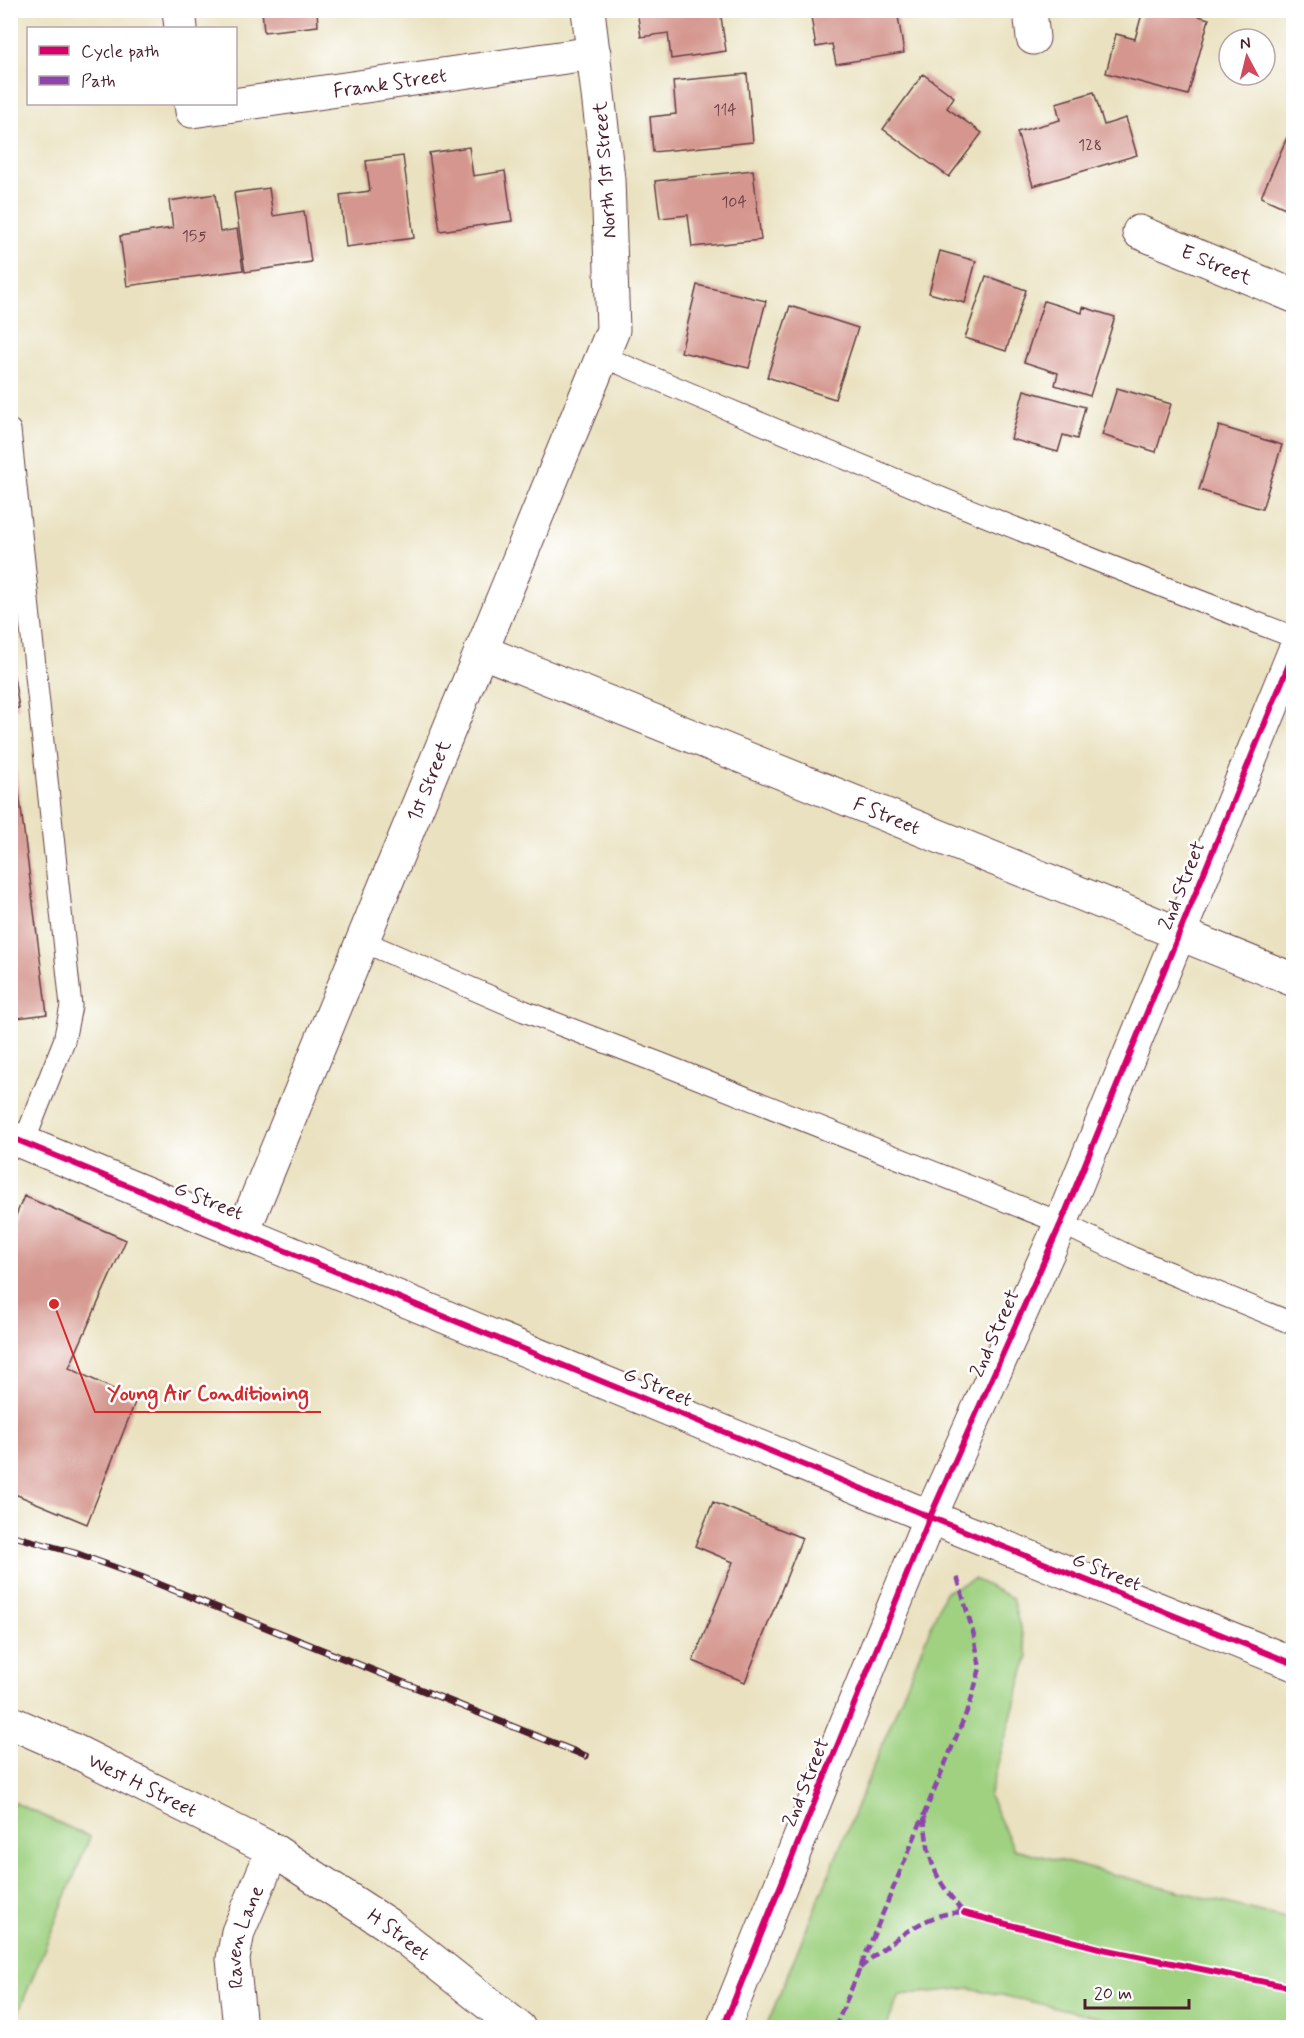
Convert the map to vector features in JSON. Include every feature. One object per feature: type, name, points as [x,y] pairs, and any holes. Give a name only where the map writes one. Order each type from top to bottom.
[{"type":"street","points":[[179,10],[181,27]]},
{"type":"street","name":"North 1st Street","points":[[588,10],[608,179],[608,343]]},
{"type":"street","name":"Frank Street","points":[[237,105],[594,53]]},
{"type":"street","name":"Frank Street","points":[[191,105],[192,111],[234,105]]},
{"type":"street","name":"E Street","points":[[1139,232],[1293,296]]},
{"type":"street","name":"1st Street","points":[[243,1232],[608,343]]},
{"type":"street","name":"F Street","points":[[482,651],[1293,980]]},
{"type":"street","name":"2nd Street","points":[[723,2028],[930,1517],[1061,1223],[1293,652]]},
{"type":"street","name":"G Street","points":[[17,1139],[930,1517],[1293,1664]]},
{"type":"street","name":"West H Street","points":[[10,1722],[69,1748],[273,1850]]},
{"type":"street","name":"Raven Lane","points":[[240,2028],[232,1959],[241,1924],[273,1850]]},
{"type":"street","name":"H Street","points":[[273,1850],[387,1924],[519,2028]]},
{"type":"lane","points":[[608,343],[790,437],[1152,584],[1293,637]]},
{"type":"lane","points":[[10,430],[71,1006],[64,1041],[17,1139]]},
{"type":"lane","points":[[362,940],[524,1011],[684,1072],[1061,1223],[1133,1258],[1293,1324]]},
{"type":"green space","points":[[974,1579],[1012,1598],[1028,1656],[989,1796],[1014,1849],[1293,1920],[1293,2027],[1143,2027],[970,1988],[900,1995],[886,2027],[766,2027],[945,1592]]},
{"type":"green space","points":[[11,1801],[90,1837],[12,2028],[10,2027]]},
{"type":"building","points":[[262,10],[317,10],[318,26],[264,32]]},
{"type":"building","points":[[637,10],[720,10],[726,51],[671,59],[668,33],[641,37]]},
{"type":"building","points":[[810,10],[897,10],[904,53],[836,64],[832,44],[816,47]]},
{"type":"building","points":[[1143,10],[1177,10],[1209,19],[1188,95],[1106,73],[1116,34],[1135,39]]},
{"type":"building","points":[[747,74],[753,142],[653,152],[650,117],[676,114],[673,81]]},
{"type":"building","points":[[923,74],[954,97],[947,108],[982,133],[949,177],[883,129]]},
{"type":"building","points":[[1094,92],[1104,125],[1126,118],[1137,155],[1033,186],[1017,132],[1060,120],[1056,103]]},
{"type":"building","points":[[1288,135],[1294,137],[1294,212],[1261,197]]},
{"type":"building","points":[[469,147],[473,176],[505,171],[512,221],[440,231],[429,153]]},
{"type":"building","points":[[403,156],[414,238],[346,247],[340,195],[370,191],[366,161]]},
{"type":"building","points":[[753,170],[761,240],[692,247],[688,215],[660,218],[655,181]]},
{"type":"building","points":[[269,188],[273,216],[304,211],[311,262],[245,272],[234,193]]},
{"type":"building","points":[[215,194],[220,232],[237,229],[243,270],[127,286],[120,236],[173,228],[169,201]]},
{"type":"building","points":[[940,251],[976,261],[965,303],[929,293]]},
{"type":"building","points":[[986,276],[1026,290],[1006,351],[965,338]]},
{"type":"building","points":[[697,285],[766,301],[749,368],[681,352]]},
{"type":"building","points":[[1044,301],[1082,313],[1083,307],[1115,317],[1090,396],[1055,385],[1058,373],[1024,362]]},
{"type":"building","points":[[790,306],[858,328],[835,399],[767,377]]},
{"type":"building","points":[[1117,388],[1171,404],[1156,452],[1102,435]]},
{"type":"building","points":[[1024,390],[1085,407],[1077,439],[1063,435],[1058,452],[1011,439]]},
{"type":"building","points":[[1219,426],[1282,445],[1262,509],[1199,490]]},
{"type":"building","points":[[10,652],[19,708],[10,709]]},
{"type":"building","points":[[10,745],[13,745],[47,1014],[10,1019]]},
{"type":"building","points":[[24,1196],[126,1240],[69,1368],[136,1400],[87,1524],[10,1492],[10,1230]]},
{"type":"building","points":[[713,1502],[802,1538],[745,1682],[693,1661],[733,1562],[695,1546]]},
{"type":"railway","points":[[10,1535],[75,1553],[141,1577],[586,1756]]},
{"type":"marked path","points":[[835,2028],[970,1704],[980,1668],[974,1636],[957,1576]]},
{"type":"marked path","points":[[924,1817],[934,1869],[945,1889],[964,1913]]},
{"type":"marked path","points":[[860,1968],[882,1949],[925,1921],[941,1915],[969,1914]]},
{"type":"cycle path","points":[[723,2028],[930,1517],[1061,1223],[1294,652]]},
{"type":"cycle path","points":[[10,1137],[930,1517],[1294,1664]]},
{"type":"cycle path","points":[[964,1913],[1103,1949],[1294,1988]]},
{"type":"place","name":"Young Air Conditioning","points":[[54,1304]]}]
